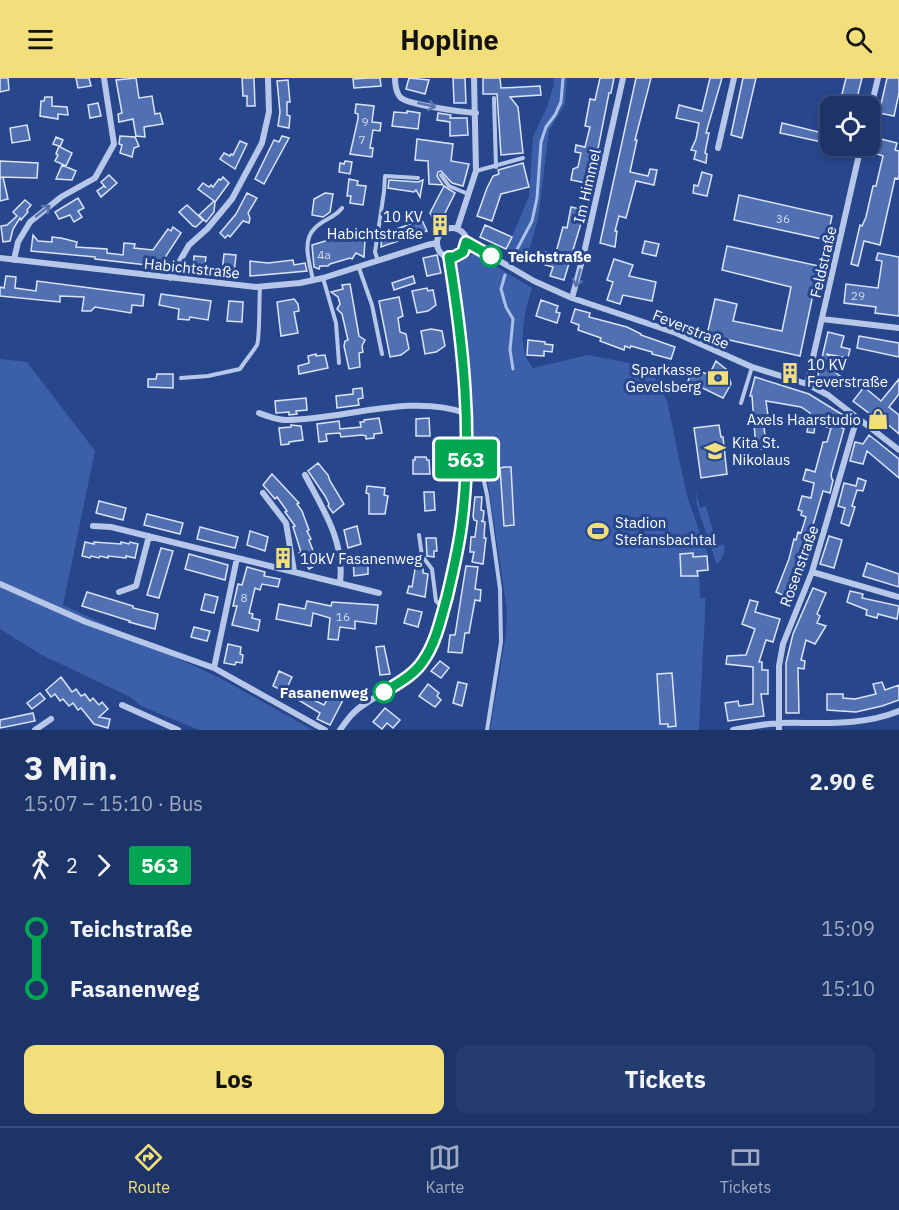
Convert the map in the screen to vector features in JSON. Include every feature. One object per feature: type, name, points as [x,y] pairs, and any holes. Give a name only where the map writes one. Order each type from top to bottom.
[{"type":"street","points":[[14,260],[18,242],[30,222],[61,197],[95,178],[114,144],[104,78]]},
{"type":"street","points":[[170,278],[189,245],[207,229],[232,199],[262,143],[269,112],[268,78]]},
{"type":"street","points":[[394,78],[398,95],[404,100],[443,109],[476,112]]},
{"type":"street","points":[[457,229],[476,171],[474,78]]},
{"type":"street","name":"Im Himmel","points":[[572,298],[587,242],[623,78]]},
{"type":"street","points":[[717,148],[734,78]]},
{"type":"street","points":[[874,96],[879,78]]},
{"type":"street","name":"Feldstraße","points":[[807,384],[859,156]]},
{"type":"street","points":[[452,228],[465,236],[466,242],[463,252],[454,257],[440,252],[437,243],[442,231],[452,228]]},
{"type":"street","name":"Feverstraße","points":[[466,242],[534,281],[572,298],[675,333],[752,368],[807,384],[828,395],[899,450]]},
{"type":"street","name":"Habichtstraße","points":[[0,258],[260,286],[323,278],[437,243]]},
{"type":"street","points":[[340,730],[360,707],[402,681],[424,661],[444,608],[456,560],[466,471],[466,433],[462,344],[449,257]]},
{"type":"street","points":[[822,319],[899,328]]},
{"type":"street","points":[[259,413],[284,421],[381,408],[444,407],[465,413]]},
{"type":"street","name":"Rosenstraße","points":[[779,727],[779,666],[783,644],[812,572],[857,418]]},
{"type":"street","points":[[305,475],[334,530],[342,565],[340,582]]},
{"type":"street","points":[[263,493],[286,524],[294,572]]},
{"type":"street","points":[[93,526],[111,527],[379,593]]},
{"type":"street","points":[[119,592],[136,586],[149,536]]},
{"type":"street","points":[[214,668],[237,558]]},
{"type":"street","points":[[812,572],[899,597]]},
{"type":"street","points":[[0,584],[86,622],[214,668],[325,730]]},
{"type":"street","points":[[122,705],[178,730]]},
{"type":"street","points":[[733,730],[849,723],[886,716],[899,711]]},
{"type":"street","points":[[35,730],[51,718]]},
{"type":"lane","points":[[494,98],[496,167]]},
{"type":"lane","points":[[476,171],[523,158]]},
{"type":"lane","points":[[441,175],[449,186],[469,195]]},
{"type":"lane","points":[[378,262],[375,252],[385,176],[418,178]]},
{"type":"lane","points":[[313,280],[308,242],[314,228],[338,215],[342,208]]},
{"type":"lane","points":[[359,268],[372,305],[382,354]]},
{"type":"lane","points":[[323,278],[336,323],[339,363]]},
{"type":"lane","points":[[181,378],[208,376],[240,369],[257,344],[260,335],[258,319],[260,286]]},
{"type":"lane","points":[[741,403],[752,368]]},
{"type":"lane","points":[[466,433],[482,472],[500,589],[501,642],[487,730]]},
{"type":"lane","points":[[419,535],[422,556],[432,569],[436,601],[444,608]]},
{"type":"shaded area","points":[[553,78],[567,78],[565,104],[549,131],[538,219],[526,261],[506,251],[529,196],[533,137],[547,107],[554,84]]},
{"type":"shaded area","name":"Stadion Stefansbachtal","points":[[469,253],[479,256],[532,288],[524,318],[523,340],[524,350],[533,368],[588,355],[649,367],[667,401],[687,496],[707,552],[709,571],[699,572],[700,598],[705,598],[705,614],[699,730],[490,730],[506,635],[507,610],[487,476],[472,432],[465,323],[454,268]]},
{"type":"shaded area","points":[[0,359],[27,362],[95,451],[63,605],[220,678],[313,730],[199,730],[141,706],[130,697],[40,654],[0,629]]},
{"type":"shaded area","points":[[696,491],[700,508],[706,506],[717,546],[724,544],[724,553],[717,565],[697,506]]},
{"type":"building","points":[[0,78],[8,78],[9,90],[0,92]]},
{"type":"building","points":[[76,78],[89,78],[91,86],[78,88]]},
{"type":"building","points":[[136,78],[139,98],[152,96],[155,114],[160,113],[163,124],[144,127],[145,137],[136,136],[133,119],[119,122],[118,114],[122,113],[116,80]]},
{"type":"building","points":[[242,78],[254,78],[255,106],[247,106],[247,96],[243,96]]},
{"type":"building","points":[[380,78],[381,86],[354,88],[353,79]]},
{"type":"building","points":[[409,78],[429,80],[425,94],[406,89]]},
{"type":"building","points":[[453,78],[465,78],[466,103],[454,103]]},
{"type":"building","points":[[483,78],[500,78],[501,88],[540,86],[541,95],[510,97],[518,107],[523,153],[501,155],[497,94],[483,94]]},
{"type":"building","points":[[600,78],[614,78],[591,184],[571,180],[573,169],[578,167],[581,153],[575,152],[576,145],[585,147],[590,127],[585,126],[590,99],[595,100]]},
{"type":"building","points":[[636,78],[651,78],[635,140],[637,140],[630,172],[648,176],[650,169],[657,170],[654,185],[636,181],[626,218],[619,216],[615,231],[617,231],[615,247],[600,243]]},
{"type":"building","points":[[710,78],[722,78],[706,133],[709,133],[705,153],[707,154],[706,163],[694,159],[696,151],[691,150],[699,123],[676,118],[679,105],[702,111]]},
{"type":"building","points":[[743,78],[756,78],[742,138],[731,135]]},
{"type":"building","points":[[846,78],[862,78],[858,96],[842,96]]},
{"type":"building","points":[[887,78],[899,78],[899,93],[894,116],[880,113]]},
{"type":"building","points":[[288,80],[289,128],[278,126],[280,112],[277,81]]},
{"type":"building","points":[[45,97],[52,97],[52,106],[67,107],[68,115],[58,114],[58,119],[40,116],[41,101],[44,101]]},
{"type":"building","points":[[98,103],[101,116],[90,118],[88,105]]},
{"type":"building","points":[[356,104],[374,106],[372,122],[381,123],[380,131],[373,130],[370,148],[373,148],[372,157],[350,154],[358,119],[358,114],[355,113]]},
{"type":"building","points":[[407,111],[420,113],[418,129],[392,126],[394,112],[407,113]]},
{"type":"building","points":[[438,113],[451,115],[450,118],[467,118],[468,135],[450,136],[450,122],[437,120]]},
{"type":"building","points":[[782,123],[820,132],[820,142],[780,133]]},
{"type":"building","points":[[27,125],[30,140],[12,143],[10,128]]},
{"type":"building","points":[[120,136],[135,137],[139,146],[134,148],[132,157],[120,153],[122,145],[119,144]]},
{"type":"building","points":[[282,136],[289,138],[264,184],[255,179],[274,140],[279,142]]},
{"type":"building","points":[[56,137],[63,140],[60,147],[72,153],[66,166],[55,161],[59,146],[53,144]]},
{"type":"building","points":[[417,139],[453,144],[451,161],[469,164],[463,186],[452,183],[441,171],[437,176],[443,185],[429,184],[428,161],[415,160]]},
{"type":"building","points":[[881,139],[897,143],[895,150],[899,151],[899,175],[898,179],[895,178],[880,245],[864,241],[858,266],[851,264],[860,225],[862,226],[866,217],[873,186],[876,186],[883,156],[880,155]]},
{"type":"building","points":[[240,141],[247,144],[235,169],[220,159],[224,153],[233,155]]},
{"type":"building","points":[[0,161],[38,163],[37,178],[0,177]]},
{"type":"building","points":[[345,161],[352,162],[350,174],[339,172],[340,163],[344,164]]},
{"type":"building","points":[[523,163],[529,187],[501,194],[492,221],[477,216],[493,176],[499,174],[498,170]]},
{"type":"building","points":[[62,165],[76,171],[72,180],[56,179]]},
{"type":"building","points":[[702,172],[712,175],[707,196],[693,193],[694,185],[698,186]]},
{"type":"building","points":[[109,175],[117,183],[101,197],[97,191],[104,186],[106,188],[101,182]]},
{"type":"building","points":[[3,177],[8,199],[0,201],[0,178]]},
{"type":"building","points":[[223,177],[229,183],[215,202],[214,212],[206,222],[199,215],[214,201],[198,189],[203,183],[213,187]]},
{"type":"building","points":[[349,179],[358,181],[357,185],[366,186],[363,205],[350,203],[351,196],[347,196]]},
{"type":"building","points":[[389,180],[418,182],[423,180],[420,197],[416,190],[414,192],[388,188]]},
{"type":"building","points":[[444,186],[455,193],[441,221],[437,224],[430,213]]},
{"type":"building","points":[[247,193],[257,198],[248,213],[249,223],[243,221],[230,237],[228,235],[225,238],[220,233],[236,214]]},
{"type":"building","points":[[325,193],[333,194],[330,212],[323,217],[312,215],[314,199]]},
{"type":"building","points":[[739,195],[832,216],[827,240],[734,220]]},
{"type":"building","points":[[78,198],[84,208],[78,211],[82,217],[74,222],[70,215],[59,219],[55,212]]},
{"type":"building","points":[[25,200],[31,205],[28,212],[21,220],[20,218],[13,229],[10,241],[3,242],[1,226],[7,225],[17,216],[13,212]]},
{"type":"building","points":[[187,205],[203,220],[196,227],[179,212]]},
{"type":"building","points":[[571,207],[585,210],[564,280],[550,276],[553,267],[542,264],[546,252],[555,256],[563,227],[567,228]]},
{"type":"building","points":[[422,220],[427,231],[381,247],[382,234]]},
{"type":"building","points":[[485,225],[512,237],[506,249],[480,237]]},
{"type":"building","points":[[173,227],[181,233],[166,256],[164,267],[31,251],[33,235],[38,241],[52,242],[52,237],[61,238],[77,242],[76,247],[107,249],[107,253],[123,255],[124,243],[135,244],[134,248],[153,250],[168,229],[171,231]]},
{"type":"building","points":[[362,230],[365,239],[364,257],[356,253],[352,259],[320,266],[319,269],[314,267],[312,245]]},
{"type":"building","points":[[645,241],[659,244],[656,256],[642,253]]},
{"type":"building","points":[[727,246],[819,266],[800,356],[707,335],[715,299],[737,304],[733,321],[782,331],[791,287],[722,270]]},
{"type":"building","points":[[878,253],[899,257],[899,316],[875,313],[876,307],[844,303],[846,284],[878,288],[882,261],[876,260]]},
{"type":"building","points":[[224,254],[236,255],[234,274],[222,273]]},
{"type":"building","points":[[437,255],[441,273],[427,276],[423,258]]},
{"type":"building","points":[[194,256],[206,257],[204,271],[193,270]]},
{"type":"building","points":[[614,259],[633,265],[629,276],[656,282],[652,301],[623,295],[620,304],[607,300],[613,282],[607,280]]},
{"type":"building","points":[[293,260],[294,265],[305,263],[307,271],[250,276],[250,261],[268,263]]},
{"type":"building","points":[[6,276],[16,277],[15,288],[36,291],[37,281],[144,295],[143,306],[132,305],[131,313],[95,307],[91,311],[82,311],[84,297],[60,296],[60,302],[0,296],[0,287],[4,288]]},
{"type":"building","points":[[413,276],[415,283],[394,290],[392,283]]},
{"type":"building","points":[[350,284],[359,336],[365,340],[362,346],[363,352],[359,353],[360,367],[349,369],[344,346],[345,341],[348,340],[342,314],[337,309],[340,304],[338,297],[331,292],[343,289],[342,285]]},
{"type":"building","points":[[427,288],[428,291],[433,290],[436,305],[428,311],[417,313],[412,291]]},
{"type":"building","points":[[161,294],[211,301],[208,320],[190,317],[189,320],[178,319],[179,309],[159,305]]},
{"type":"building","points":[[399,297],[403,316],[398,318],[400,332],[406,334],[409,349],[401,355],[390,357],[379,301]]},
{"type":"building","points":[[294,299],[299,311],[294,312],[298,333],[281,336],[277,302]]},
{"type":"building","points":[[541,300],[558,306],[556,312],[560,313],[557,323],[536,316]]},
{"type":"building","points":[[229,301],[243,302],[242,322],[227,321]]},
{"type":"building","points":[[575,309],[590,313],[589,317],[627,327],[641,335],[675,347],[671,359],[631,346],[630,348],[625,346],[624,350],[600,341],[601,338],[578,330],[579,325],[571,322]]},
{"type":"building","points":[[431,329],[442,331],[445,346],[436,352],[425,354],[421,331]]},
{"type":"building","points":[[828,332],[844,336],[841,347],[850,349],[848,358],[826,354],[835,360],[833,371],[843,378],[837,389],[817,379]]},
{"type":"building","points":[[859,336],[899,343],[899,357],[857,348]]},
{"type":"building","points":[[528,340],[553,345],[552,352],[544,351],[544,356],[527,355]]},
{"type":"building","points":[[316,354],[316,356],[325,355],[328,368],[299,374],[298,366],[309,363],[308,356]]},
{"type":"building","points":[[716,361],[727,370],[731,384],[723,398],[688,381],[693,368],[709,375]]},
{"type":"building","points":[[157,374],[173,374],[173,388],[148,387],[148,379],[156,379]]},
{"type":"building","points":[[755,377],[809,394],[848,418],[842,428],[844,429],[831,475],[833,480],[830,493],[823,491],[803,559],[800,558],[796,575],[798,576],[789,598],[776,592],[794,539],[796,540],[798,532],[801,533],[806,517],[801,515],[802,511],[798,510],[802,496],[811,498],[814,483],[803,480],[806,469],[815,472],[823,442],[827,442],[831,428],[815,425],[814,433],[807,432],[810,413],[801,407],[766,401],[768,416],[763,417],[766,445],[764,449],[756,450],[752,396],[750,396]]},
{"type":"building","points":[[899,379],[899,394],[889,407],[899,415],[899,434],[884,421],[881,425],[853,401],[864,387],[881,401]]},
{"type":"building","points":[[362,388],[363,398],[358,399],[359,405],[337,408],[336,396],[353,394],[353,389]]},
{"type":"building","points":[[306,398],[307,410],[296,411],[297,414],[289,415],[289,412],[276,413],[275,401]]},
{"type":"building","points":[[379,418],[382,433],[374,434],[374,438],[366,439],[366,436],[362,435],[341,437],[340,433],[326,434],[327,441],[319,442],[317,424],[339,421],[340,429],[361,427],[360,422],[364,420]]},
{"type":"building","points":[[429,418],[430,436],[416,436],[416,419]]},
{"type":"building","points":[[291,425],[301,426],[303,440],[281,445],[279,428],[291,427]]},
{"type":"building","points":[[719,425],[721,437],[723,437],[727,474],[701,478],[694,428]]},
{"type":"building","points":[[869,435],[899,459],[899,478],[867,451],[863,464],[850,461],[855,442],[863,444]]},
{"type":"building","points":[[415,457],[426,457],[429,460],[430,474],[413,474]]},
{"type":"building","points":[[318,463],[328,475],[344,504],[333,513],[325,496],[308,471]]},
{"type":"building","points":[[511,467],[514,525],[504,526],[500,468]]},
{"type":"building","points":[[272,474],[299,503],[297,504],[309,530],[307,531],[311,539],[309,540],[318,564],[309,569],[299,553],[301,552],[293,527],[295,526],[285,512],[287,511],[277,497],[275,499],[263,485]]},
{"type":"building","points":[[858,478],[866,481],[863,491],[857,490],[849,526],[841,523],[845,508],[838,506],[844,483],[856,486]]},
{"type":"building","points":[[367,486],[385,488],[384,495],[388,496],[385,514],[369,514]]},
{"type":"building","points":[[424,492],[434,492],[435,510],[425,511]]},
{"type":"building","points":[[475,497],[482,497],[481,510],[484,511],[483,521],[481,521],[485,522],[484,538],[486,538],[483,564],[472,562],[474,552],[470,552],[471,537],[475,537],[477,521],[473,516]]},
{"type":"building","points":[[99,501],[126,508],[123,520],[96,513]]},
{"type":"building","points":[[147,514],[183,523],[180,534],[144,525]]},
{"type":"building","points":[[357,526],[361,544],[348,548],[344,530]]},
{"type":"building","points":[[200,527],[238,537],[235,548],[197,539]]},
{"type":"building","points":[[250,531],[268,537],[265,551],[247,545]]},
{"type":"building","points":[[829,536],[842,540],[834,568],[820,564]]},
{"type":"building","points":[[426,538],[436,538],[437,551],[434,551],[434,557],[427,556]]},
{"type":"building","points":[[85,542],[138,544],[135,558],[91,556],[90,558],[82,556]]},
{"type":"building","points":[[161,548],[173,551],[159,598],[147,595]]},
{"type":"building","points":[[693,553],[693,557],[707,556],[708,570],[697,571],[698,576],[681,576],[680,554]]},
{"type":"building","points":[[189,554],[228,565],[225,580],[185,569]]},
{"type":"building","points":[[368,556],[368,574],[354,576],[353,558]]},
{"type":"building","points":[[416,563],[423,565],[423,573],[428,574],[425,597],[407,593],[409,586],[412,587]]},
{"type":"building","points":[[867,563],[899,574],[899,587],[863,576]]},
{"type":"building","points":[[466,566],[478,567],[475,589],[481,590],[480,601],[475,600],[469,633],[465,633],[462,653],[448,652],[450,635],[455,635]]},
{"type":"building","points":[[247,567],[265,572],[264,576],[280,579],[278,587],[262,584],[260,590],[255,588],[249,613],[253,614],[252,618],[260,620],[258,631],[232,625],[237,606],[233,606],[238,584],[242,585]]},
{"type":"building","points":[[813,588],[826,593],[817,614],[820,616],[817,623],[826,626],[815,644],[806,640],[801,660],[805,661],[804,669],[798,668],[799,713],[786,713],[786,663],[793,634]]},
{"type":"building","points":[[850,591],[863,594],[862,598],[899,606],[897,619],[878,614],[877,618],[866,615],[867,610],[847,602]]},
{"type":"building","points":[[87,592],[158,614],[155,629],[82,606]]},
{"type":"building","points":[[205,594],[218,597],[214,613],[201,610]]},
{"type":"building","points":[[750,600],[758,602],[755,612],[780,619],[773,642],[766,640],[759,662],[762,662],[762,670],[768,670],[768,694],[761,694],[764,716],[728,721],[725,703],[738,701],[739,706],[753,704],[753,667],[726,664],[727,656],[746,655],[755,629],[742,624]]},
{"type":"building","points":[[307,601],[331,606],[332,602],[378,605],[376,624],[355,621],[355,629],[340,627],[338,640],[328,639],[330,618],[313,613],[311,626],[276,619],[279,604],[305,609]]},
{"type":"building","points":[[408,609],[422,612],[418,627],[404,623]]},
{"type":"building","points":[[194,627],[210,631],[207,641],[191,637]]},
{"type":"building","points":[[228,644],[241,647],[242,663],[236,662],[235,665],[224,663]]},
{"type":"building","points":[[384,646],[390,674],[380,675],[376,647]]},
{"type":"building","points":[[440,661],[449,668],[441,678],[431,671]]},
{"type":"building","points":[[279,671],[292,677],[285,692],[273,686]]},
{"type":"building","points":[[672,673],[676,726],[668,727],[668,724],[660,724],[657,674]]},
{"type":"building","points":[[61,677],[72,692],[76,689],[81,696],[85,694],[90,701],[93,698],[99,705],[102,702],[108,709],[99,717],[110,719],[108,728],[94,724],[81,708],[78,710],[73,703],[69,706],[63,699],[60,701],[55,694],[51,697],[46,690]]},
{"type":"building","points":[[458,682],[467,684],[462,706],[453,703]]},
{"type":"building","points":[[882,682],[885,690],[899,685],[899,700],[856,712],[827,710],[827,694],[843,694],[843,698],[855,699],[876,694],[873,684]]},
{"type":"building","points":[[428,684],[439,693],[437,696],[441,700],[435,707],[419,696]]},
{"type":"building","points":[[332,690],[345,696],[330,725],[317,719],[320,713],[292,696],[295,691],[324,705]]},
{"type":"building","points":[[40,693],[45,699],[32,709],[27,703]]},
{"type":"building","points":[[385,708],[400,720],[393,728],[387,723],[382,729],[373,722]]},
{"type":"building","points":[[33,713],[35,721],[0,728],[0,720]]},
{"type":"waterway","points":[[513,257],[532,221],[537,198],[541,142],[546,127],[561,102],[563,78]]},
{"type":"waterway","points":[[505,275],[501,289],[506,307],[513,319],[510,350],[513,369]]},
{"type":"bus line","name":"563","points":[[384,692],[414,672],[424,661],[430,648],[444,608],[456,560],[462,521],[466,433],[462,344],[449,257],[463,252],[466,242],[491,256]]},
{"type":"place","name":"10 KV Habichtstraße","points":[[440,225]]},
{"type":"place","name":"Teichstraße","points":[[491,256]]},
{"type":"place","name":"10 KV Feverstraße","points":[[790,373]]},
{"type":"place","name":"Sparkasse Gevelsberg","points":[[718,378]]},
{"type":"place","name":"Axels Haarstudio","points":[[878,419]]},
{"type":"place","name":"Kita St. Nikolaus","points":[[715,451]]},
{"type":"place","name":"Stadion Stefansbachtal","points":[[598,531]]},
{"type":"place","name":"10kV Fasanenweg","points":[[283,558]]},
{"type":"place","name":"Fasanenweg","points":[[384,692]]}]
